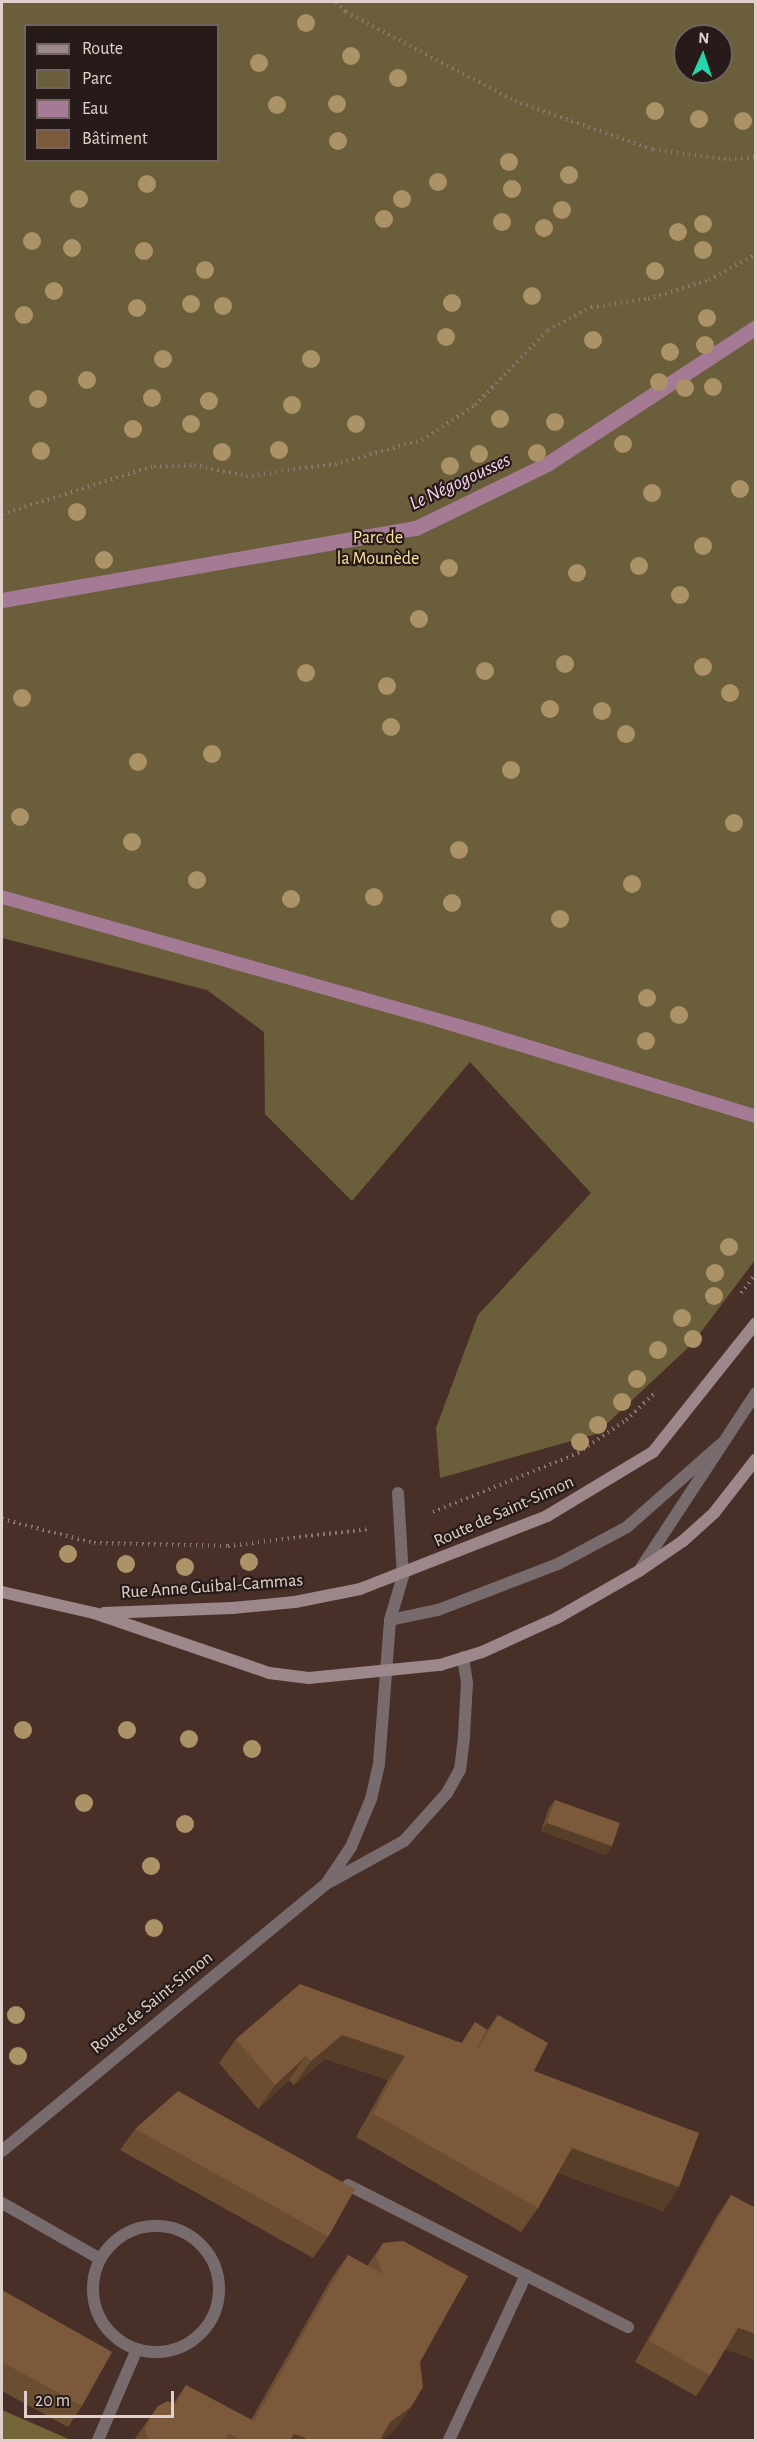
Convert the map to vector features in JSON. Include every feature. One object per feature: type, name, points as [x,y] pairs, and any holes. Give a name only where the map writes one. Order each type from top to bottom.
[{"type":"main road","name":"Route de Saint-Simon","points":[[403,1576],[547,1516],[653,1452],[756,1323]]},
{"type":"main road","points":[[383,1674],[440,1665],[464,1657],[557,1618],[639,1571],[683,1541],[714,1513],[756,1459]]},
{"type":"main road","name":"Rue Anne Guibal-Cammas","points":[[93,1613],[295,1602],[360,1589],[403,1576]]},
{"type":"main road","name":"Rue Anne Guibal-Cammas","points":[[2,1592],[93,1613],[269,1673],[309,1678],[383,1674]]},
{"type":"street","points":[[639,1571],[756,1393]]},
{"type":"street","points":[[390,1620],[438,1610],[558,1564],[627,1527],[721,1443]]},
{"type":"street","points":[[398,1493],[403,1576]]},
{"type":"street","name":"Route de Saint-Simon","points":[[326,1884],[351,1847],[371,1799],[379,1764],[383,1674],[390,1620],[403,1576]]},
{"type":"street","name":"Route de Saint-Simon","points":[[2,2151],[326,1884],[404,1841],[447,1793],[460,1770],[467,1683],[464,1657]]},
{"type":"street","points":[[348,2185],[627,2327]]},
{"type":"street","points":[[2,2203],[100,2259]]},
{"type":"street","points":[[153,2225],[174,2228],[195,2238],[209,2254],[218,2275],[219,2296],[212,2318],[199,2335],[170,2349],[137,2349],[117,2338],[102,2323],[94,2302],[93,2281],[100,2259],[113,2242],[131,2230],[153,2225]]},
{"type":"street","points":[[449,2440],[526,2275]]},
{"type":"street","points":[[98,2440],[137,2349]]},
{"type":"path","points":[[336,2],[346,12],[515,101],[653,150],[729,159],[756,158]]},
{"type":"path","points":[[2,514],[154,466],[194,465],[246,476],[335,464],[422,440],[475,405],[548,330],[591,307],[648,299],[709,280],[756,254]]},
{"type":"green space","name":"Parc de la Mounède","points":[[2,2],[755,2],[755,1260],[692,1344],[596,1434],[440,1478],[436,1428],[478,1315],[591,1193],[470,1062],[352,1201],[265,1114],[264,1032],[207,990],[2,938]]},
{"type":"shaded area","points":[[2,2410],[71,2440],[2,2440]]},
{"type":"water","points":[[2,890],[481,1025],[755,1109],[755,1123],[431,1025],[2,904]]},
{"type":"building","points":[[555,1800],[620,1823],[612,1846],[547,1823]]},
{"type":"building","points":[[300,1984],[478,2049],[498,2015],[548,2043],[534,2071],[699,2133],[679,2187],[572,2148],[538,2208],[373,2113],[405,2056],[342,2035],[311,2061],[306,2056],[275,2085],[236,2039]]},
{"type":"building","points":[[475,2022],[487,2030],[476,2049],[462,2044]]},
{"type":"building","points":[[178,2091],[355,2189],[328,2237],[135,2129]]},
{"type":"building","points":[[731,2195],[756,2208],[756,2334],[738,2328],[710,2375],[649,2341]]},
{"type":"building","points":[[403,2241],[468,2276],[420,2362],[423,2387],[411,2407],[390,2422],[380,2440],[305,2440],[306,2438],[294,2434],[290,2440],[241,2440],[229,2433],[225,2440],[152,2440],[147,2438],[145,2427],[158,2406],[168,2401],[175,2405],[186,2385],[254,2421],[348,2255],[383,2274],[376,2257],[383,2243]]},
{"type":"building","points":[[2,2290],[112,2352],[82,2406],[2,2362]]},
{"type":"waterway","name":"Le Négogousses","points":[[2,600],[416,528],[547,464],[756,327]]}]
